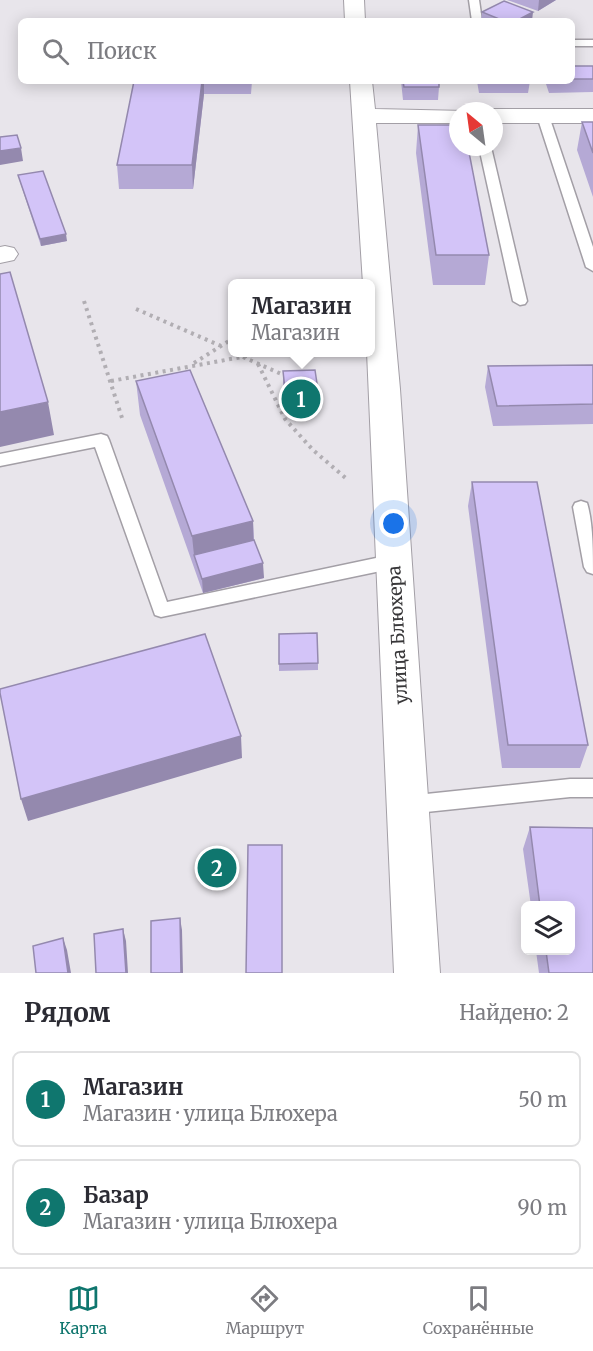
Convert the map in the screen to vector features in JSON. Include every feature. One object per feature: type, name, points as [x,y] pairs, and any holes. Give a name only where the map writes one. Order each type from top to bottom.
[{"type":"street","points":[[354,0],[356,18]]},
{"type":"street","name":"улица Блюхера","points":[[361,84],[385,389],[417,973]]},
{"type":"street","points":[[363,116],[449,116]]},
{"type":"street","points":[[503,116],[593,116]]},
{"type":"lane","points":[[474,0],[477,18]]},
{"type":"lane","points":[[575,42],[593,43]]},
{"type":"lane","points":[[543,116],[593,267]]},
{"type":"lane","points":[[487,156],[520,301]]},
{"type":"lane","points":[[0,460],[101,440],[161,610],[395,561]]},
{"type":"lane","points":[[581,507],[593,567]]},
{"type":"lane","points":[[406,805],[570,788],[593,788]]},
{"type":"path","points":[[84,301],[123,421]]},
{"type":"path","points":[[136,309],[220,346]]},
{"type":"path","points":[[191,365],[228,341]]},
{"type":"path","points":[[111,381],[242,357],[294,380]]},
{"type":"path","points":[[258,364],[285,419],[313,450],[348,480]]},
{"type":"building","points":[[504,1],[533,12],[522,18],[497,18],[482,12]]},
{"type":"building","points":[[575,66],[593,66],[593,79],[575,79]]},
{"type":"building","points":[[133,84],[202,84],[192,165],[117,165]]},
{"type":"building","points":[[404,84],[439,84],[439,87],[404,87]]},
{"type":"building","points":[[582,122],[593,122],[593,153]]},
{"type":"building","points":[[418,125],[449,125],[449,156],[470,156],[489,255],[436,255]]},
{"type":"building","points":[[17,135],[21,148],[0,151],[0,137]]},
{"type":"building","points":[[43,171],[66,234],[40,239],[18,175]]},
{"type":"building","points":[[10,272],[48,402],[0,412],[0,274]]},
{"type":"building","points":[[593,365],[593,404],[497,406],[488,366]]},
{"type":"building","points":[[190,370],[253,521],[192,536],[136,381]]},
{"type":"building","points":[[315,370],[319,397],[286,399],[283,371]]},
{"type":"building","points":[[472,482],[537,482],[588,745],[508,745]]},
{"type":"building","points":[[254,540],[263,563],[202,579],[194,555]]},
{"type":"building","points":[[317,633],[318,663],[279,664],[279,634]]},
{"type":"building","points":[[205,634],[241,736],[21,799],[0,689]]},
{"type":"building","points":[[530,827],[593,828],[593,973],[549,973],[547,955],[575,955],[575,901],[539,901]]},
{"type":"building","points":[[248,845],[282,845],[282,973],[246,973]]},
{"type":"building","points":[[180,918],[181,973],[151,973],[151,921]]},
{"type":"building","points":[[123,929],[126,973],[96,973],[94,934]]},
{"type":"building","points":[[63,938],[68,973],[36,973],[33,946]]},
{"type":"place","name":"Магазин","points":[[301,399]]},
{"type":"place","name":"Базар","points":[[217,868]]}]
